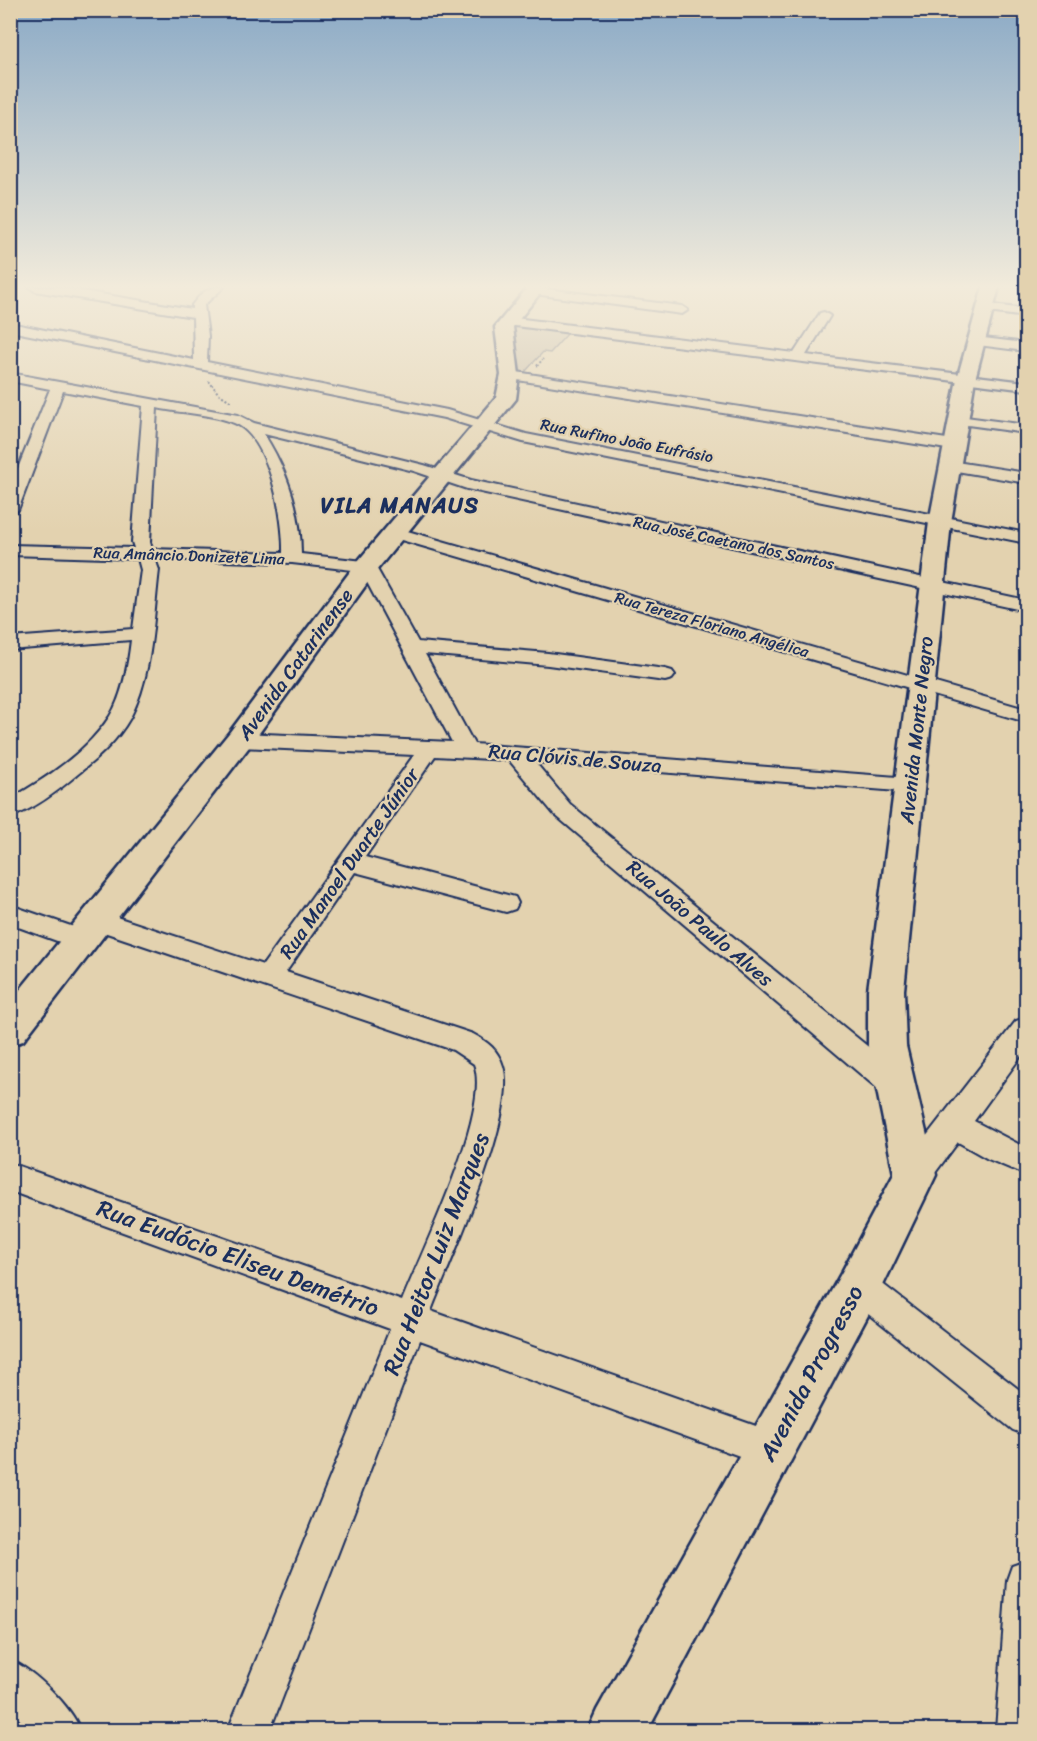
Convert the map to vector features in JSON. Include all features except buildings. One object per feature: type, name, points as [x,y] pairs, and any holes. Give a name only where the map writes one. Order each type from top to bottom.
[{"type":"street","name":"Rua Rufino João Eufrásio","points":[[221,368],[447,414],[523,438],[1026,538]]},
{"type":"street","name":"Avenida Catarinense","points":[[10,1030],[239,741],[367,566],[443,478],[506,399],[510,386],[509,368]]},
{"type":"street","points":[[875,368],[1026,386]]},
{"type":"street","name":"Avenida Monte Negro","points":[[915,1175],[887,1046],[886,1000],[940,522],[969,368]]},
{"type":"street","points":[[510,375],[954,444],[1026,478]]},
{"type":"street","name":"Rua José Caetano dos Santos","points":[[10,377],[150,402],[249,424],[408,465],[443,478],[1026,605]]},
{"type":"street","points":[[10,510],[58,386]]},
{"type":"street","points":[[10,809],[70,771],[109,732],[119,718],[131,691],[150,570],[141,542],[150,402]]},
{"type":"street","points":[[249,424],[285,499],[292,534],[292,558]]},
{"type":"street","points":[[954,444],[1026,429]]},
{"type":"street","name":"Rua Tereza Floriano Angélica","points":[[397,533],[1026,716]]},
{"type":"street","name":"Rua Amâncio Donizete Lima","points":[[10,550],[292,558],[367,566]]},
{"type":"street","points":[[367,566],[467,750]]},
{"type":"street","points":[[10,644],[141,634]]},
{"type":"street","points":[[411,647],[548,658],[666,675]]},
{"type":"street","name":"Rua Clóvis de Souza","points":[[239,741],[515,753],[910,785]]},
{"type":"street","name":"Rua Manoel Duarte Júnior","points":[[268,976],[429,749]]},
{"type":"street","name":"Rua João Paulo Alves","points":[[515,753],[562,809],[894,1085]]},
{"type":"street","points":[[350,862],[506,903]]},
{"type":"street","name":"Rua Heitor Luiz Marques","points":[[10,914],[90,930],[268,976],[463,1042],[479,1051],[488,1061],[491,1080],[488,1111],[480,1144],[249,1731]]},
{"type":"street","name":"Avenida Progresso","points":[[617,1731],[859,1286],[915,1175],[1026,1029]]},
{"type":"street","points":[[953,1124],[1026,1162]]},
{"type":"street","name":"Rua Eudócio Eliseu Demétrio","points":[[10,1177],[770,1449]]},
{"type":"street","points":[[859,1286],[1026,1417]]},
{"type":"street","points":[[1017,1731],[1026,1580]]},
{"type":"street","points":[[10,1680],[59,1731]]},
{"type":"path","points":[[203,368],[218,393],[246,415],[249,424]]},
{"type":"shaded area","points":[[519,368],[528,368],[525,372],[519,371]]},
{"type":"district","name":"VILA MANAUS","points":[[400,505]]}]
